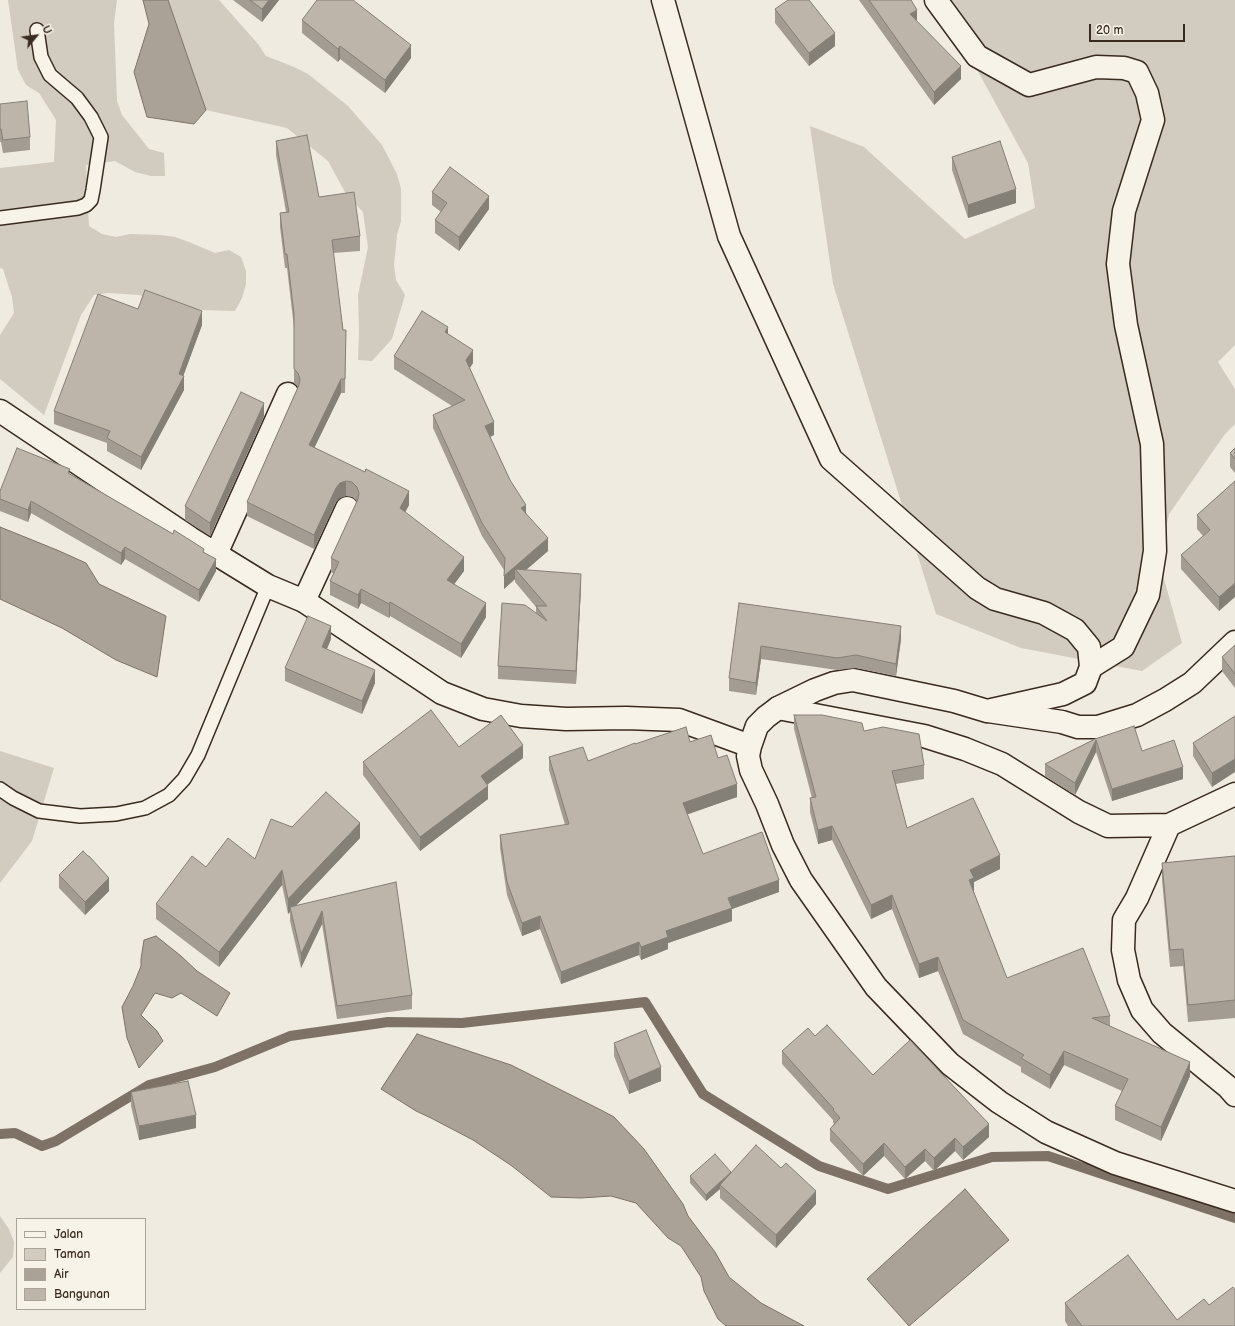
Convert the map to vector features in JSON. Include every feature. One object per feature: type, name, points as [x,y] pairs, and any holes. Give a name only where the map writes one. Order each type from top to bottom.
[{"type":"street","points":[[663,0],[729,236],[831,459],[977,588],[995,600],[1044,613],[1075,630],[1089,647],[1091,667],[1085,683],[1063,694],[986,711]]},
{"type":"street","points":[[936,0],[977,56],[1029,86],[1096,67],[1124,68],[1137,72],[1146,93],[1153,120],[1124,211],[1118,264],[1126,325],[1152,444],[1155,551],[1148,595],[1123,647],[1091,667]]},
{"type":"street","points":[[216,554],[288,394]]},
{"type":"street","points":[[0,411],[190,538],[268,586],[304,601],[442,693],[483,709],[521,716],[680,720],[750,746]]},
{"type":"street","points":[[304,601],[347,508]]},
{"type":"street","points":[[1235,642],[1192,684],[1137,715],[1098,727],[1078,727],[1062,722],[986,711],[954,701],[853,680],[834,683],[815,690],[778,708],[757,726],[748,756],[751,770],[767,804],[783,845],[801,880],[876,986],[950,1064],[999,1102],[1046,1132],[1115,1163],[1235,1201]]},
{"type":"street","points":[[778,708],[924,736],[965,749],[1002,764],[1079,812],[1108,826],[1169,825],[1235,794]]},
{"type":"street","points":[[1169,825],[1137,898],[1124,920],[1122,950],[1129,980],[1142,1010],[1162,1033],[1228,1087],[1235,1095]]},
{"type":"lane","points":[[0,218],[78,208],[86,205],[91,200],[92,195],[101,137],[91,117],[77,98],[50,75],[41,57],[37,30]]},
{"type":"lane","points":[[0,790],[39,811],[80,816],[116,814],[145,808],[169,795],[184,779],[198,755],[268,586]]},
{"type":"green space","points":[[8,0],[117,0],[114,23],[117,101],[122,115],[149,149],[164,153],[165,176],[151,176],[135,172],[115,161],[86,165],[89,226],[102,234],[116,237],[130,234],[161,235],[175,237],[215,253],[229,250],[241,257],[246,271],[246,284],[242,298],[235,311],[198,310],[169,304],[139,295],[108,293],[94,295],[81,315],[44,415],[0,379],[0,335],[14,313],[12,297],[3,269],[0,268],[0,168],[54,162],[56,120],[39,93],[26,85],[18,70]]},
{"type":"green space","points":[[168,0],[219,0],[258,44],[266,56],[308,74],[348,106],[382,145],[397,174],[401,189],[401,221],[397,235],[394,265],[396,280],[405,295],[392,339],[372,361],[358,360],[358,295],[368,247],[363,212],[346,194],[328,161],[287,128],[206,110]]},
{"type":"green space","points":[[939,0],[1235,0],[1235,345],[1218,362],[1235,389],[1235,424],[1225,434],[1169,514],[1159,561],[1182,643],[1142,671],[1021,648],[936,614],[833,284],[810,126],[864,147],[965,239],[1035,208],[1028,163]]},
{"type":"green space","points":[[0,751],[54,768],[32,841],[0,883]]},
{"type":"green space","points":[[0,1216],[9,1229],[14,1242],[13,1257],[0,1273]]},
{"type":"water","points":[[143,0],[168,0],[206,110],[194,124],[147,117],[134,72],[149,24]]},
{"type":"water","points":[[0,527],[86,563],[99,584],[166,616],[157,677],[116,660],[62,628],[0,599]]},
{"type":"water","points":[[156,936],[197,971],[230,993],[217,1016],[181,993],[172,998],[155,993],[141,1015],[157,1031],[163,1041],[139,1068],[127,1038],[122,1007],[141,966],[144,940]]},
{"type":"water","points":[[417,1034],[511,1065],[614,1117],[644,1149],[683,1204],[688,1216],[715,1252],[729,1277],[761,1303],[804,1326],[726,1326],[718,1319],[704,1291],[701,1277],[681,1246],[668,1238],[636,1203],[611,1196],[581,1198],[551,1197],[512,1166],[473,1140],[416,1111],[381,1089]]},
{"type":"water","points":[[965,1189],[1009,1240],[909,1326],[867,1279]]},
{"type":"building","points":[[250,0],[269,0],[262,9]]},
{"type":"building","points":[[317,0],[353,0],[411,45],[385,80],[340,46],[338,49],[302,20]]},
{"type":"building","points":[[788,0],[809,0],[835,33],[809,53],[775,9]]},
{"type":"building","points":[[869,0],[911,0],[917,10],[910,14],[961,66],[934,92]]},
{"type":"building","points":[[27,101],[30,137],[3,140],[0,129],[0,104]]},
{"type":"building","points":[[307,135],[319,197],[354,192],[360,236],[332,240],[343,330],[346,330],[345,379],[341,379],[309,445],[365,472],[366,469],[409,491],[400,508],[464,557],[447,580],[486,603],[461,644],[390,602],[389,604],[361,589],[358,595],[330,581],[339,562],[331,558],[358,499],[359,493],[357,487],[352,482],[346,481],[340,483],[336,488],[314,535],[247,502],[299,385],[300,379],[298,373],[294,369],[294,314],[287,254],[285,254],[280,213],[289,212],[276,141]]},
{"type":"building","points":[[1000,141],[1016,189],[968,205],[952,157]]},
{"type":"building","points":[[450,167],[489,196],[459,237],[435,220],[447,203],[432,192]]},
{"type":"building","points":[[145,290],[202,311],[179,374],[184,376],[141,457],[107,438],[110,431],[54,411],[98,294],[138,309]]},
{"type":"building","points":[[422,311],[448,327],[445,332],[473,350],[466,360],[494,422],[485,426],[510,480],[526,505],[521,508],[548,538],[504,576],[505,558],[482,523],[433,415],[465,400],[394,356]]},
{"type":"building","points":[[241,392],[264,403],[210,523],[185,506]]},
{"type":"building","points":[[17,448],[70,469],[68,473],[173,534],[174,530],[204,549],[203,552],[216,559],[199,590],[125,547],[121,553],[31,501],[28,510],[0,499],[0,491]]},
{"type":"building","points":[[1235,448],[1235,459],[1230,453]]},
{"type":"building","points":[[1235,481],[1235,583],[1219,597],[1181,555],[1210,530],[1197,515]]},
{"type":"building","points":[[515,569],[581,574],[576,671],[498,666],[502,603],[525,605],[547,621],[536,606],[547,606]]},
{"type":"building","points":[[739,603],[901,626],[896,664],[856,655],[837,658],[761,646],[756,683],[729,678]]},
{"type":"building","points":[[308,616],[331,626],[322,647],[375,670],[362,701],[285,668]]},
{"type":"building","points":[[1235,645],[1235,674],[1222,657]]},
{"type":"building","points":[[431,710],[459,747],[501,715],[523,745],[481,776],[488,786],[420,837],[363,762]]},
{"type":"building","points":[[794,715],[822,715],[862,723],[864,731],[883,727],[919,734],[924,765],[892,771],[907,828],[973,798],[1000,855],[970,870],[974,878],[969,880],[1007,978],[1083,948],[1110,1016],[1092,1018],[1190,1062],[1161,1127],[1115,1106],[1128,1079],[1064,1051],[1050,1075],[1021,1058],[1024,1055],[963,1020],[938,957],[919,964],[892,895],[871,905],[832,826],[818,830],[810,798],[816,797]]},
{"type":"building","points":[[1235,716],[1235,759],[1212,773],[1193,743]]},
{"type":"building","points":[[1134,726],[1142,751],[1174,740],[1183,767],[1112,789],[1096,740],[1075,783],[1045,764],[1095,739]]},
{"type":"building","points":[[686,727],[690,742],[711,735],[718,758],[727,755],[737,784],[683,803],[703,854],[762,832],[779,880],[728,898],[732,908],[666,931],[668,937],[641,947],[639,942],[561,972],[540,916],[522,923],[507,882],[500,835],[569,824],[549,757],[583,747],[588,761],[635,743]]},
{"type":"building","points":[[326,792],[360,823],[288,899],[282,870],[219,952],[156,904],[192,856],[206,867],[228,838],[255,859],[271,819],[292,827]]},
{"type":"building","points":[[83,851],[109,878],[85,902],[59,875]]},
{"type":"building","points":[[1235,856],[1235,1000],[1188,1005],[1183,949],[1170,950],[1162,863]]},
{"type":"building","points":[[396,882],[412,995],[337,1006],[322,911],[301,954],[290,907]]},
{"type":"building","points":[[827,1025],[873,1075],[910,1040],[989,1124],[963,1147],[955,1138],[934,1158],[925,1149],[905,1167],[884,1143],[863,1164],[830,1129],[840,1118],[833,1110],[834,1109],[782,1051],[808,1028],[815,1036]]},
{"type":"building","points":[[646,1030],[661,1067],[629,1081],[614,1043]]},
{"type":"building","points":[[188,1081],[196,1115],[139,1126],[131,1092]]},
{"type":"building","points":[[756,1145],[781,1168],[786,1163],[816,1191],[776,1235],[720,1185]]},
{"type":"building","points":[[715,1154],[731,1172],[706,1195],[690,1176]]},
{"type":"building","points":[[1128,1255],[1177,1320],[1204,1299],[1209,1305],[1233,1287],[1235,1290],[1235,1326],[1082,1326],[1065,1303]]},
{"type":"waterway","points":[[0,1134],[15,1133],[42,1146],[56,1141],[149,1085],[215,1067],[290,1036],[388,1022],[462,1023],[645,1002],[703,1094],[819,1166],[888,1189],[992,1157],[1048,1156],[1235,1218]]}]
